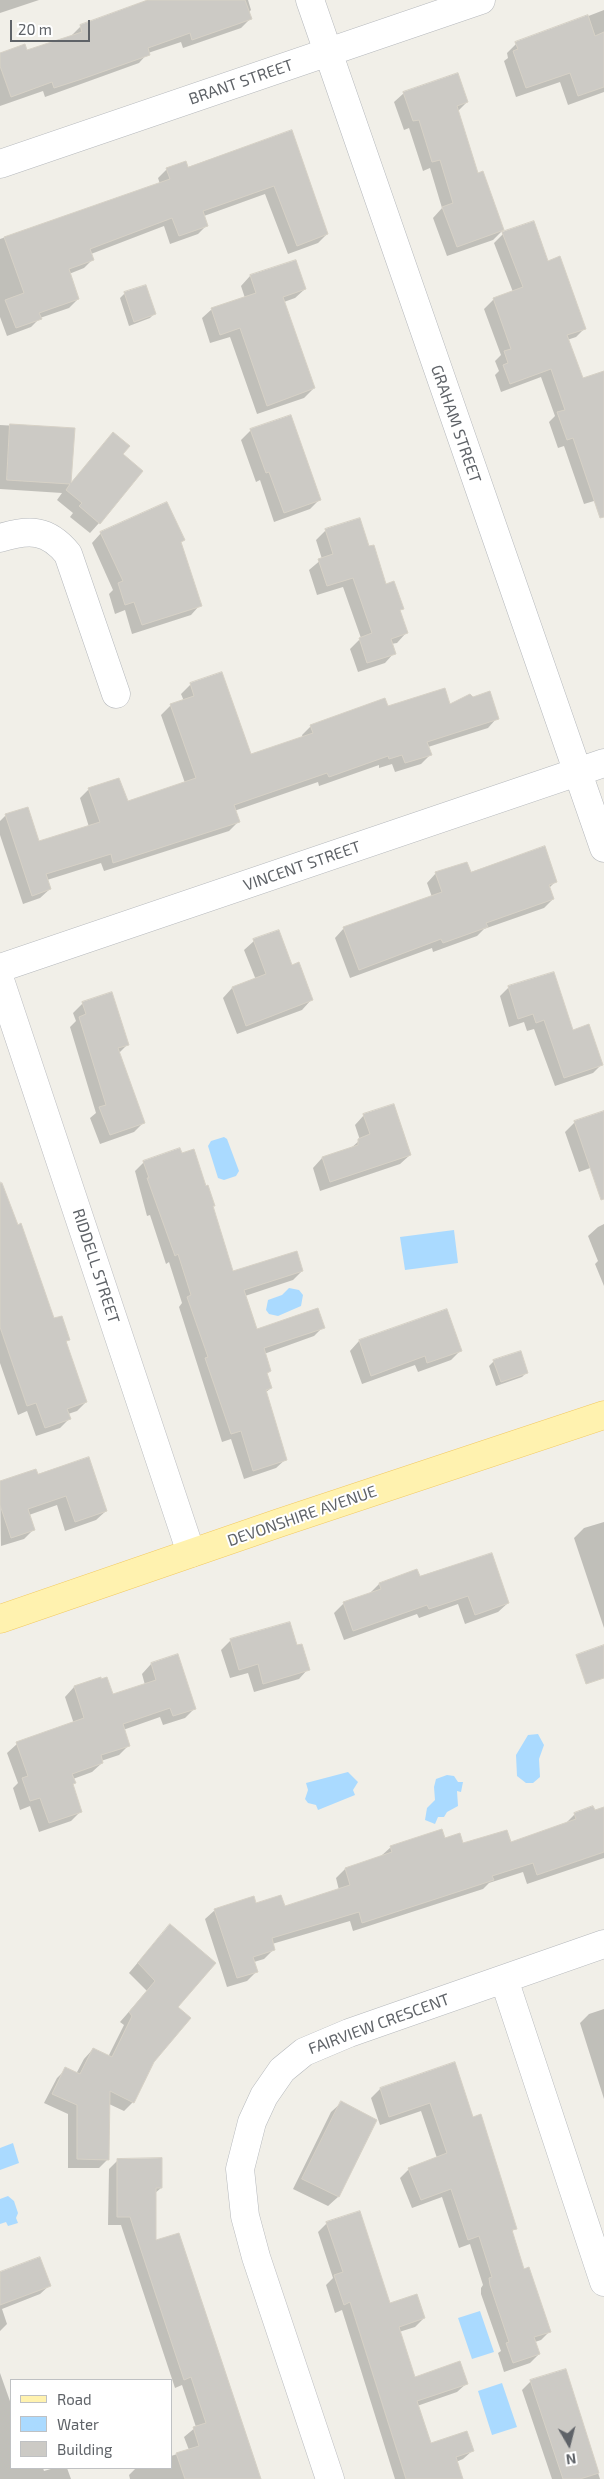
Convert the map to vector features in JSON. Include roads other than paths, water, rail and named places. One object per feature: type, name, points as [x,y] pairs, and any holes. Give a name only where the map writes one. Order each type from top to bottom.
[{"type":"main road","name":"DEVONSHIRE AVENUE","points":[[0,1619],[604,1415]]},
{"type":"street","name":"GRAHAM STREET","points":[[310,0],[576,773],[604,848]]},
{"type":"street","name":"BRANT STREET","points":[[0,164],[482,0]]},
{"type":"street","points":[[0,538],[32,531],[60,543],[68,554],[116,694]]},
{"type":"street","name":"VINCENT STREET","points":[[0,968],[604,763]]},
{"type":"street","name":"RIDDELL STREET","points":[[0,980],[191,1553]]},
{"type":"street","name":"FAIRVIEW CRESCENT","points":[[330,2479],[249,2235],[241,2190],[240,2169],[252,2122],[264,2096],[282,2070],[304,2052],[604,1944]]},
{"type":"street","points":[[504,1979],[604,2282]]},
{"type":"water","points":[[224,1137],[227,1139],[239,1171],[236,1176],[224,1180],[218,1178],[208,1146],[211,1141]]},
{"type":"water","points":[[454,1230],[458,1263],[405,1270],[400,1237]]},
{"type":"water","points":[[289,1288],[299,1290],[303,1295],[301,1306],[278,1316],[269,1314],[266,1310],[268,1300],[282,1295]]},
{"type":"water","points":[[538,1734],[544,1745],[539,1759],[540,1777],[533,1783],[526,1783],[517,1776],[516,1755],[528,1735]]},
{"type":"water","points":[[348,1772],[358,1782],[353,1790],[355,1795],[318,1810],[316,1805],[308,1803],[305,1799],[308,1790],[306,1783]]},
{"type":"water","points":[[447,1775],[454,1776],[458,1782],[463,1782],[461,1792],[457,1791],[458,1806],[447,1812],[444,1817],[438,1817],[435,1824],[425,1820],[427,1808],[435,1800],[434,1787],[436,1779]]},
{"type":"water","points":[[13,2143],[19,2163],[0,2170],[0,2148]]},
{"type":"water","points":[[8,2196],[14,2201],[18,2213],[16,2218],[18,2223],[8,2226],[6,2222],[0,2224],[0,2199]]},
{"type":"water","points":[[480,2311],[494,2352],[472,2359],[458,2318]]},
{"type":"water","points":[[502,2383],[517,2427],[492,2435],[478,2391]]}]
